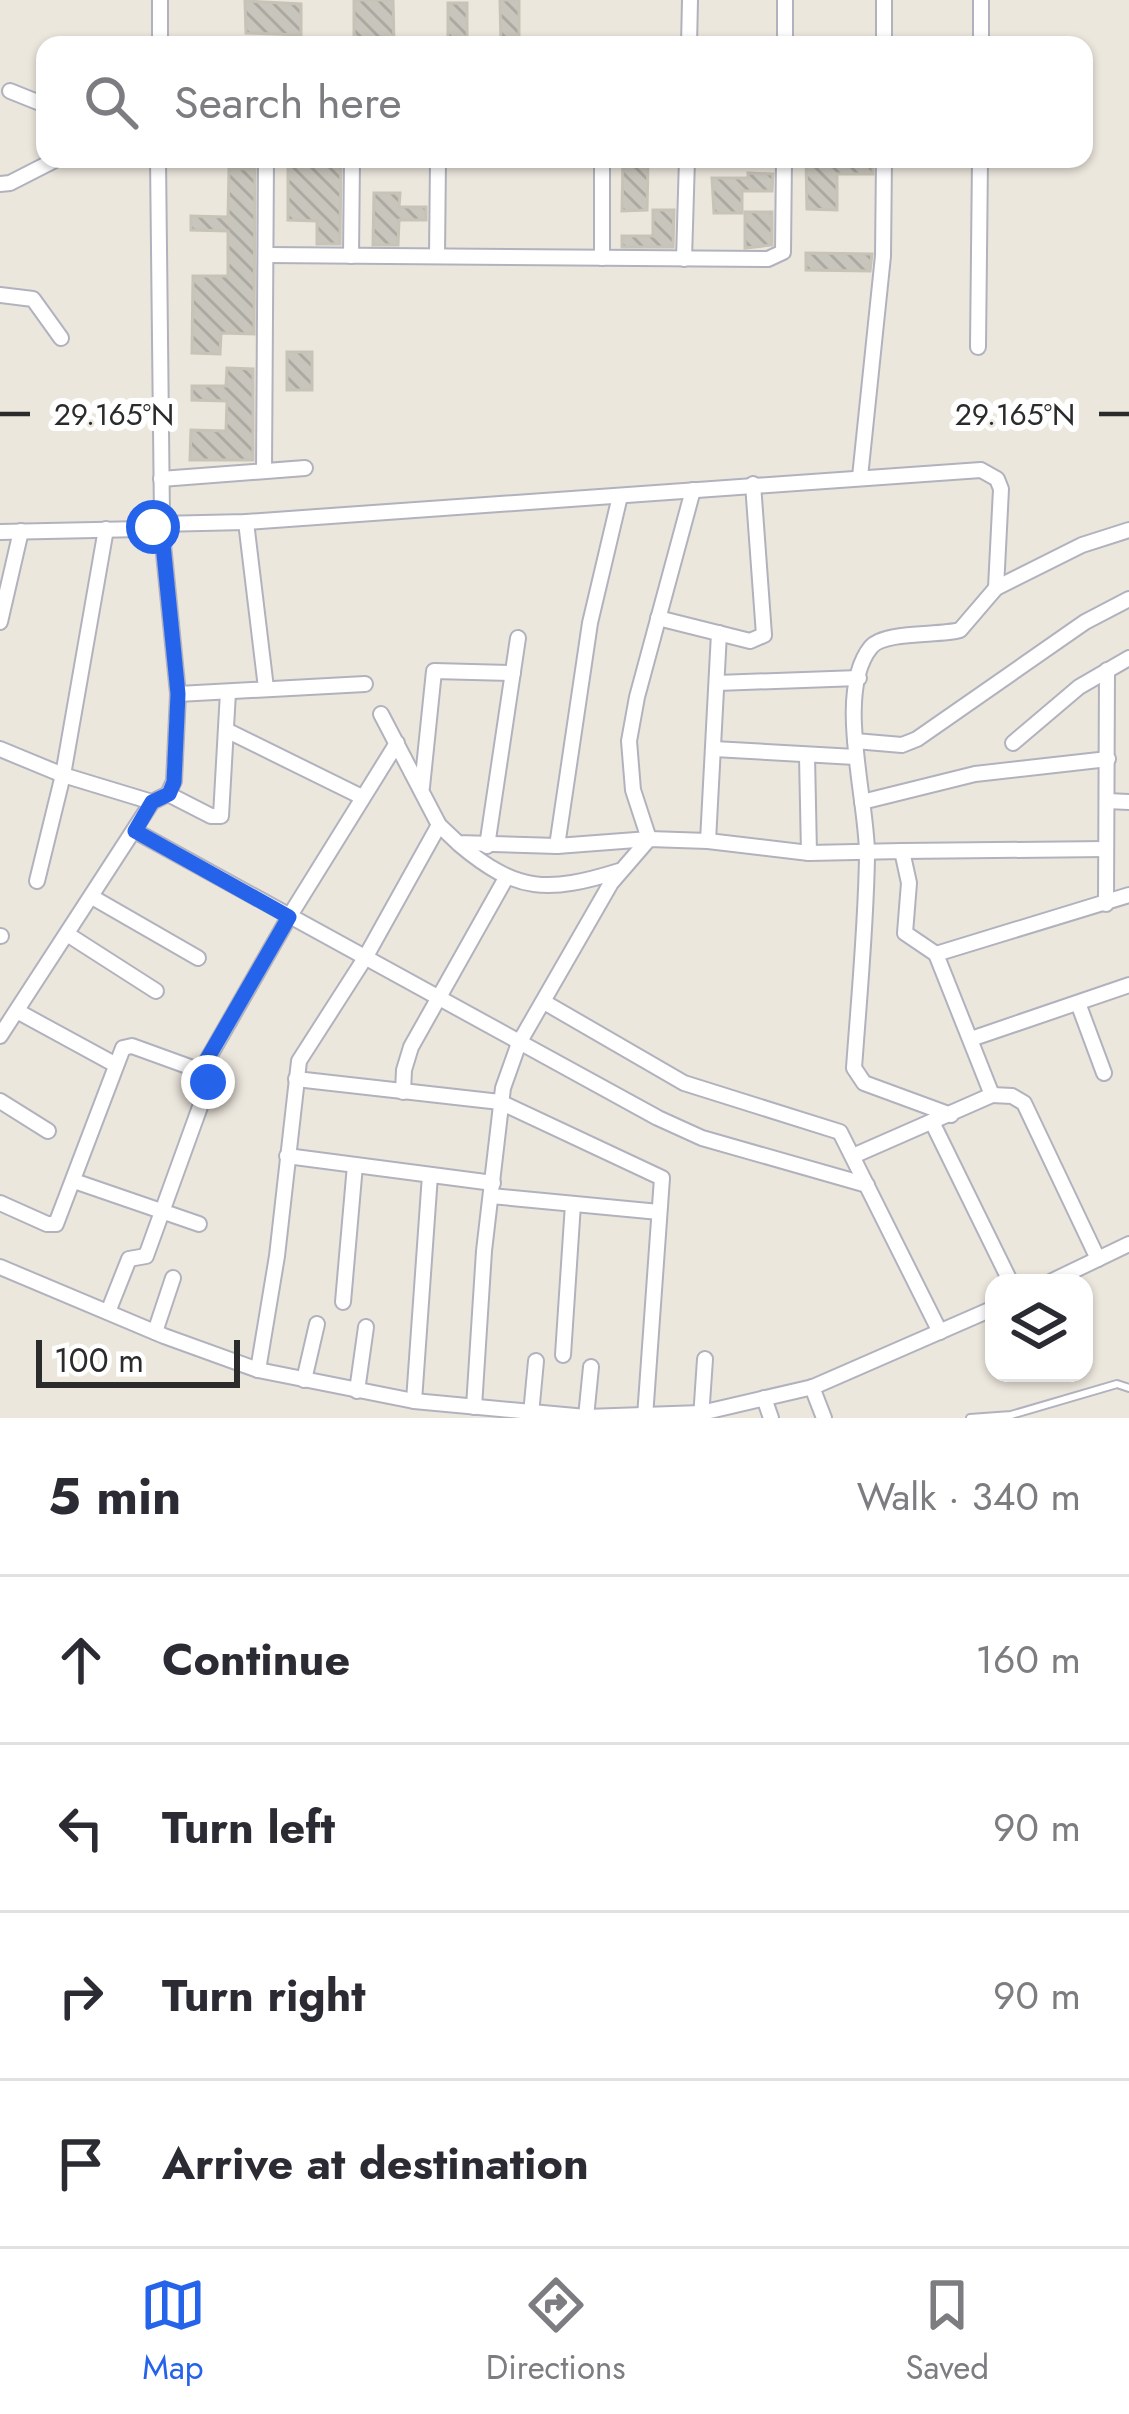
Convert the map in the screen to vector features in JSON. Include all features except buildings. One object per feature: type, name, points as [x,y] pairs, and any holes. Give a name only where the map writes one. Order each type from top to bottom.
[{"type":"street","points":[[160,0],[160,36]]},
{"type":"street","points":[[689,36],[690,0]]},
{"type":"street","points":[[785,0],[785,36]]},
{"type":"street","points":[[884,0],[884,36]]},
{"type":"street","points":[[981,0],[981,36]]},
{"type":"street","points":[[10,91],[36,101]]},
{"type":"street","points":[[0,184],[39,168]]},
{"type":"street","points":[[0,1036],[152,802],[169,794],[174,782],[178,694],[160,524],[158,168]]},
{"type":"street","points":[[264,471],[266,168]]},
{"type":"street","points":[[351,256],[352,168]]},
{"type":"street","points":[[437,256],[438,168]]},
{"type":"street","points":[[602,168],[602,258]]},
{"type":"street","points":[[684,259],[687,168]]},
{"type":"street","points":[[266,255],[768,259],[783,252],[784,168]]},
{"type":"street","points":[[860,477],[883,256],[884,168]]},
{"type":"street","points":[[978,347],[980,168]]},
{"type":"street","points":[[0,295],[33,299],[61,338]]},
{"type":"street","points":[[161,479],[305,467]]},
{"type":"street","points":[[0,532],[106,530],[981,470],[990,473],[1001,489],[996,588]]},
{"type":"street","points":[[658,618],[750,641],[764,635],[753,484]]},
{"type":"street","points":[[649,839],[633,790],[629,741],[693,490]]},
{"type":"street","points":[[557,846],[590,623],[620,496]]},
{"type":"street","points":[[246,521],[266,688]]},
{"type":"street","points":[[37,880],[62,775],[106,530]]},
{"type":"street","points":[[951,1115],[864,1083],[856,1074],[867,852],[855,749],[859,678],[874,642],[960,630],[996,588],[1082,545],[1129,530]]},
{"type":"street","points":[[0,622],[21,532]]},
{"type":"street","points":[[714,749],[807,756],[917,740],[1085,622],[1129,599]]},
{"type":"street","points":[[709,841],[719,633]]},
{"type":"street","points":[[487,846],[518,638]]},
{"type":"street","points":[[1013,743],[1079,687],[1129,658]]},
{"type":"street","points":[[1106,670],[1106,904]]},
{"type":"street","points":[[422,787],[434,671],[512,673]]},
{"type":"street","points":[[717,683],[859,678]]},
{"type":"street","points":[[178,694],[365,683]]},
{"type":"street","points":[[169,794],[220,816],[228,692]]},
{"type":"street","points":[[381,714],[440,825],[506,878],[560,887],[619,871]]},
{"type":"street","points":[[228,731],[362,797]]},
{"type":"street","points":[[201,1071],[397,743]]},
{"type":"street","points":[[0,749],[62,775],[152,802]]},
{"type":"street","points":[[807,756],[809,853]]},
{"type":"street","points":[[862,802],[975,774],[1108,759]]},
{"type":"street","points":[[1107,801],[1129,802]]},
{"type":"street","points":[[259,1370],[303,1052],[365,958],[440,825]]},
{"type":"street","points":[[135,831],[437,1000],[702,1138],[867,1185]]},
{"type":"street","points":[[474,1407],[500,1102],[520,1043],[619,871],[649,839]]},
{"type":"street","points":[[458,843],[557,846],[649,839],[809,853],[1106,849]]},
{"type":"street","points":[[902,851],[909,896],[905,933],[936,954],[992,1095]]},
{"type":"street","points":[[403,1092],[406,1058],[506,878]]},
{"type":"street","points":[[936,954],[1129,895]]},
{"type":"street","points":[[92,897],[198,958]]},
{"type":"street","points":[[67,934],[156,991]]},
{"type":"street","points":[[971,1039],[1129,985]]},
{"type":"street","points":[[544,1002],[684,1083],[840,1132],[940,1332]]},
{"type":"street","points":[[1078,1003],[1103,1073]]},
{"type":"street","points":[[16,1011],[116,1065]]},
{"type":"street","points":[[0,1203],[52,1226],[58,1220],[123,1048],[132,1046],[209,1076],[144,1259],[128,1262],[108,1312]]},
{"type":"street","points":[[296,1078],[500,1102],[659,1174],[664,1181],[645,1417]]},
{"type":"street","points":[[854,1156],[992,1095],[1012,1096],[1024,1103],[1098,1258]]},
{"type":"street","points":[[0,1101],[48,1131]]},
{"type":"street","points":[[933,1124],[1007,1274]]},
{"type":"street","points":[[287,1156],[430,1175],[573,1204],[659,1212]]},
{"type":"street","points":[[343,1302],[355,1165]]},
{"type":"street","points":[[414,1401],[430,1175]]},
{"type":"street","points":[[74,1181],[199,1224]]},
{"type":"street","points":[[563,1355],[573,1204]]},
{"type":"street","points":[[1066,1274],[1129,1244]]},
{"type":"street","points":[[0,1267],[259,1370],[414,1401],[586,1417],[701,1416],[812,1388],[985,1312]]},
{"type":"street","points":[[154,1332],[173,1278]]},
{"type":"street","points":[[304,1380],[317,1324]]},
{"type":"street","points":[[357,1390],[366,1327]]},
{"type":"street","points":[[701,1416],[705,1359]]},
{"type":"street","points":[[531,1414],[536,1361]]},
{"type":"street","points":[[586,1417],[592,1366]]},
{"type":"street","points":[[812,1388],[824,1418]]},
{"type":"street","points":[[764,1399],[771,1418]]},
{"type":"lane","points":[[970,1418],[998,1418],[1117,1384],[1129,1388]]},
{"type":"route","points":[[153,527],[161,524],[178,694],[174,782],[169,794],[152,802],[135,831],[289,917],[201,1071],[209,1076],[208,1082]]}]
